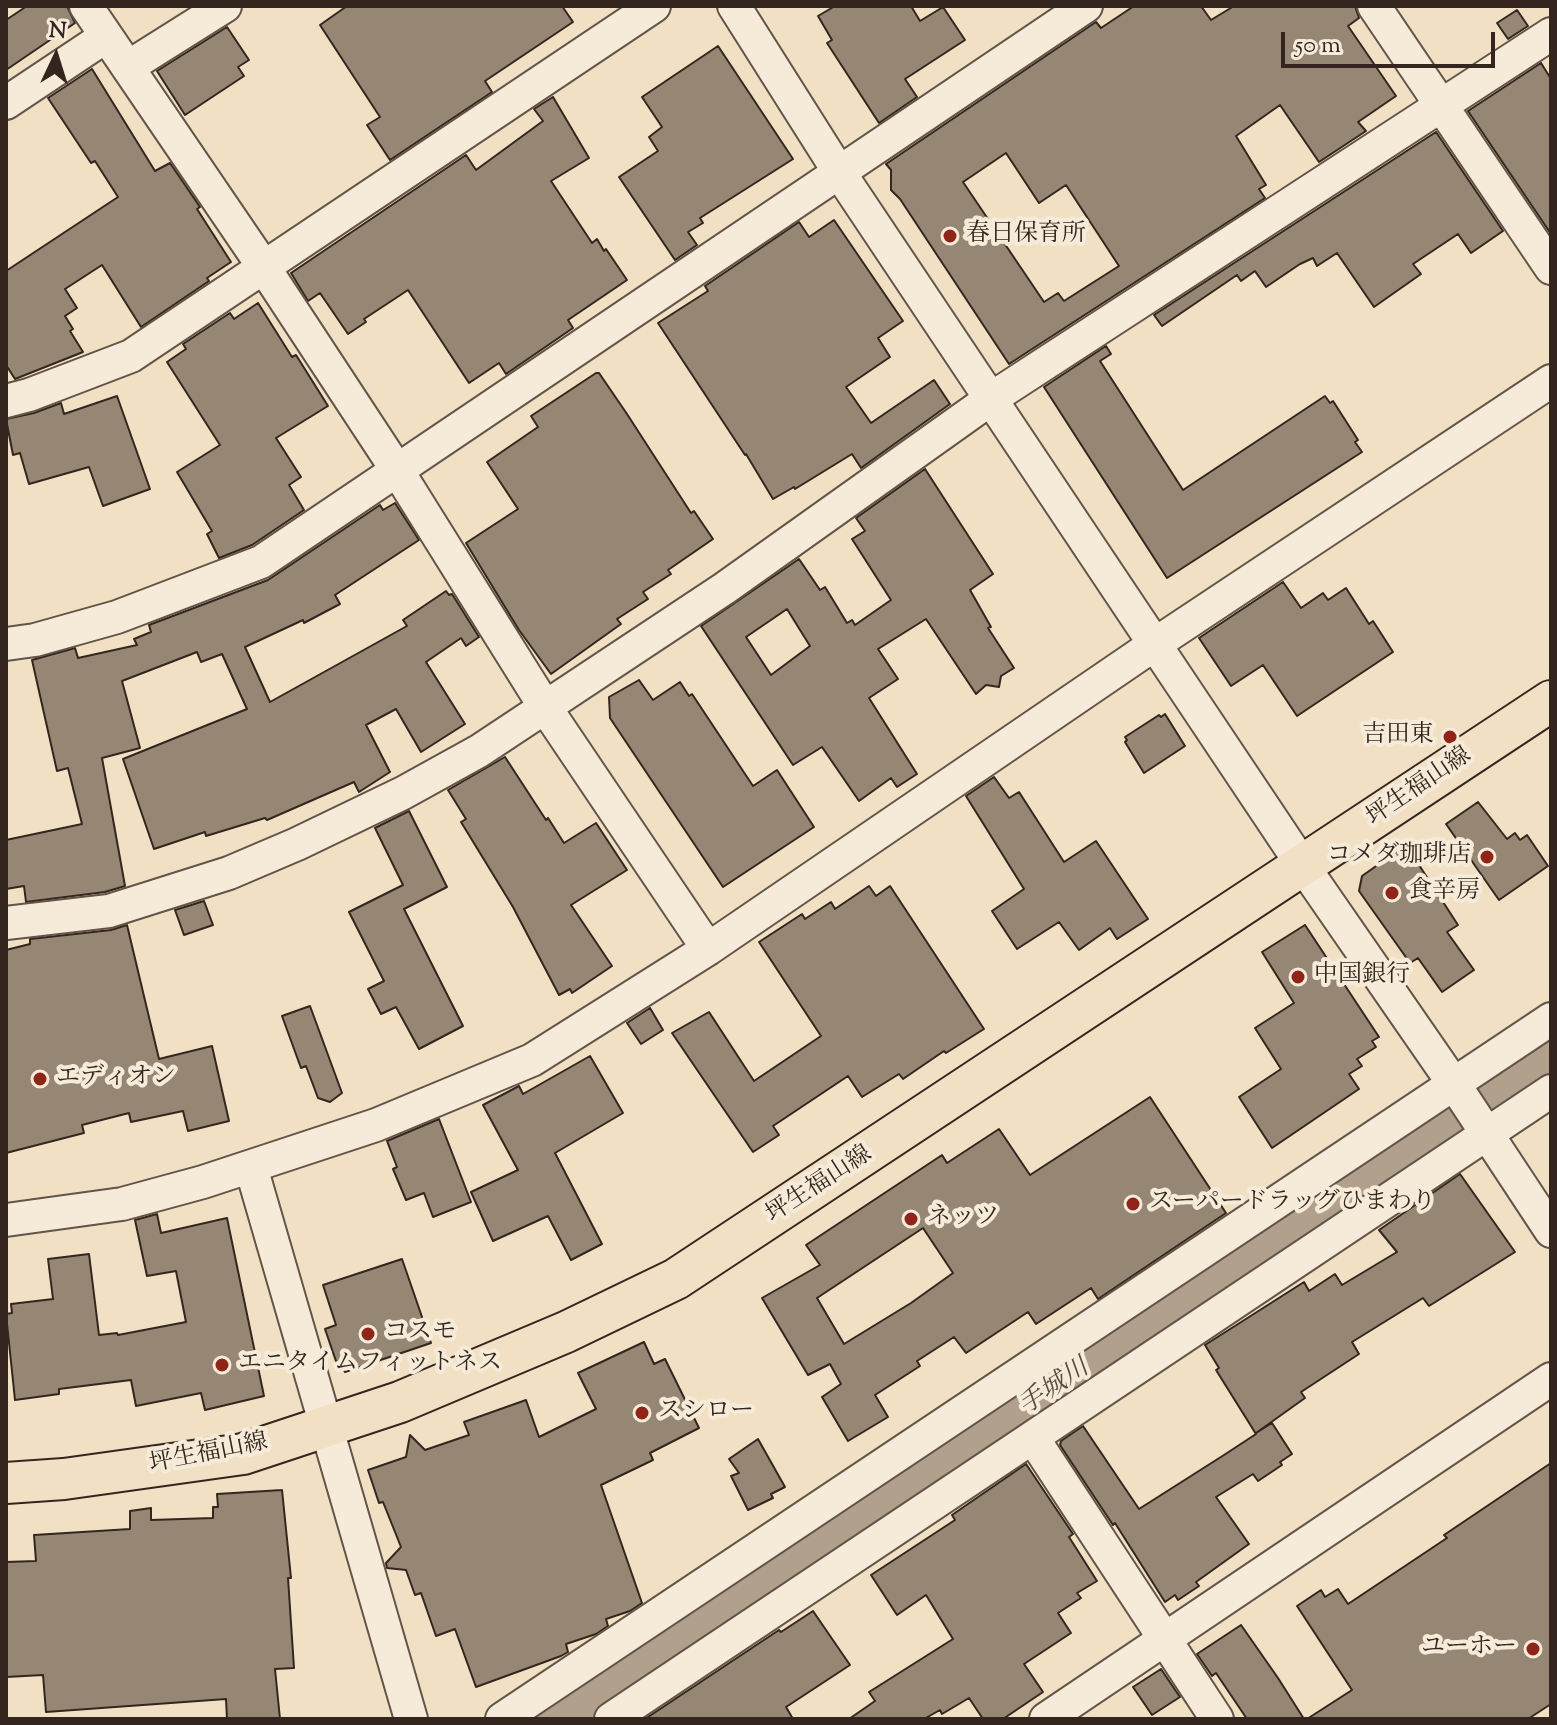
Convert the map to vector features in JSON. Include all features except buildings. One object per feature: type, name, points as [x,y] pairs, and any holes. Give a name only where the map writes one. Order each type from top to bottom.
[{"type":"main road","name":"坪生福山線","points":[[6,1483],[64,1479],[243,1454],[400,1402],[566,1332],[676,1279],[1551,701]]},
{"type":"street","points":[[86,6],[263,266],[397,470],[545,707],[708,949]]},
{"type":"street","points":[[128,67],[225,6]]},
{"type":"street","points":[[6,401],[131,356],[654,6]]},
{"type":"street","points":[[734,6],[839,172],[1551,1231]]},
{"type":"street","points":[[6,644],[35,640],[117,617],[261,562],[1086,6]]},
{"type":"street","points":[[1374,6],[1551,268]]},
{"type":"street","points":[[6,923],[109,911],[229,873],[403,793],[479,751],[725,588],[992,398],[1551,34]]},
{"type":"street","points":[[6,103],[105,37]]},
{"type":"street","points":[[6,1220],[122,1204],[251,1167],[376,1125],[532,1060],[708,949],[1155,644],[1551,381]]},
{"type":"street","points":[[502,1719],[1457,1088],[1551,1019]]},
{"type":"street","points":[[611,1719],[1033,1438],[1484,1128],[1551,1091]]},
{"type":"street","points":[[251,1167],[411,1719]]},
{"type":"street","points":[[1046,1719],[1551,1379]]},
{"type":"street","points":[[1033,1438],[1217,1719]]},
{"type":"waterway","name":"手城川","points":[[559,1719],[1551,1058]]},
{"type":"place","name":"春日保育所","points":[[950,236]]},
{"type":"place","name":"吉田東","points":[[1450,737]]},
{"type":"place","name":"コメダ珈琲店","points":[[1487,857]]},
{"type":"place","name":"食辛房","points":[[1392,893]]},
{"type":"place","name":"中国銀行","points":[[1298,977]]},
{"type":"place","name":"エディオン","points":[[40,1079]]},
{"type":"place","name":"スーパードラッグひまわり","points":[[1133,1204]]},
{"type":"place","name":"ネッツ","points":[[911,1219]]},
{"type":"place","name":"コスモ","points":[[368,1334]]},
{"type":"place","name":"エニタイムフィットネス","points":[[222,1365]]},
{"type":"place","name":"スシロー","points":[[642,1413]]},
{"type":"place","name":"ユーホー","points":[[1533,1649]]}]
